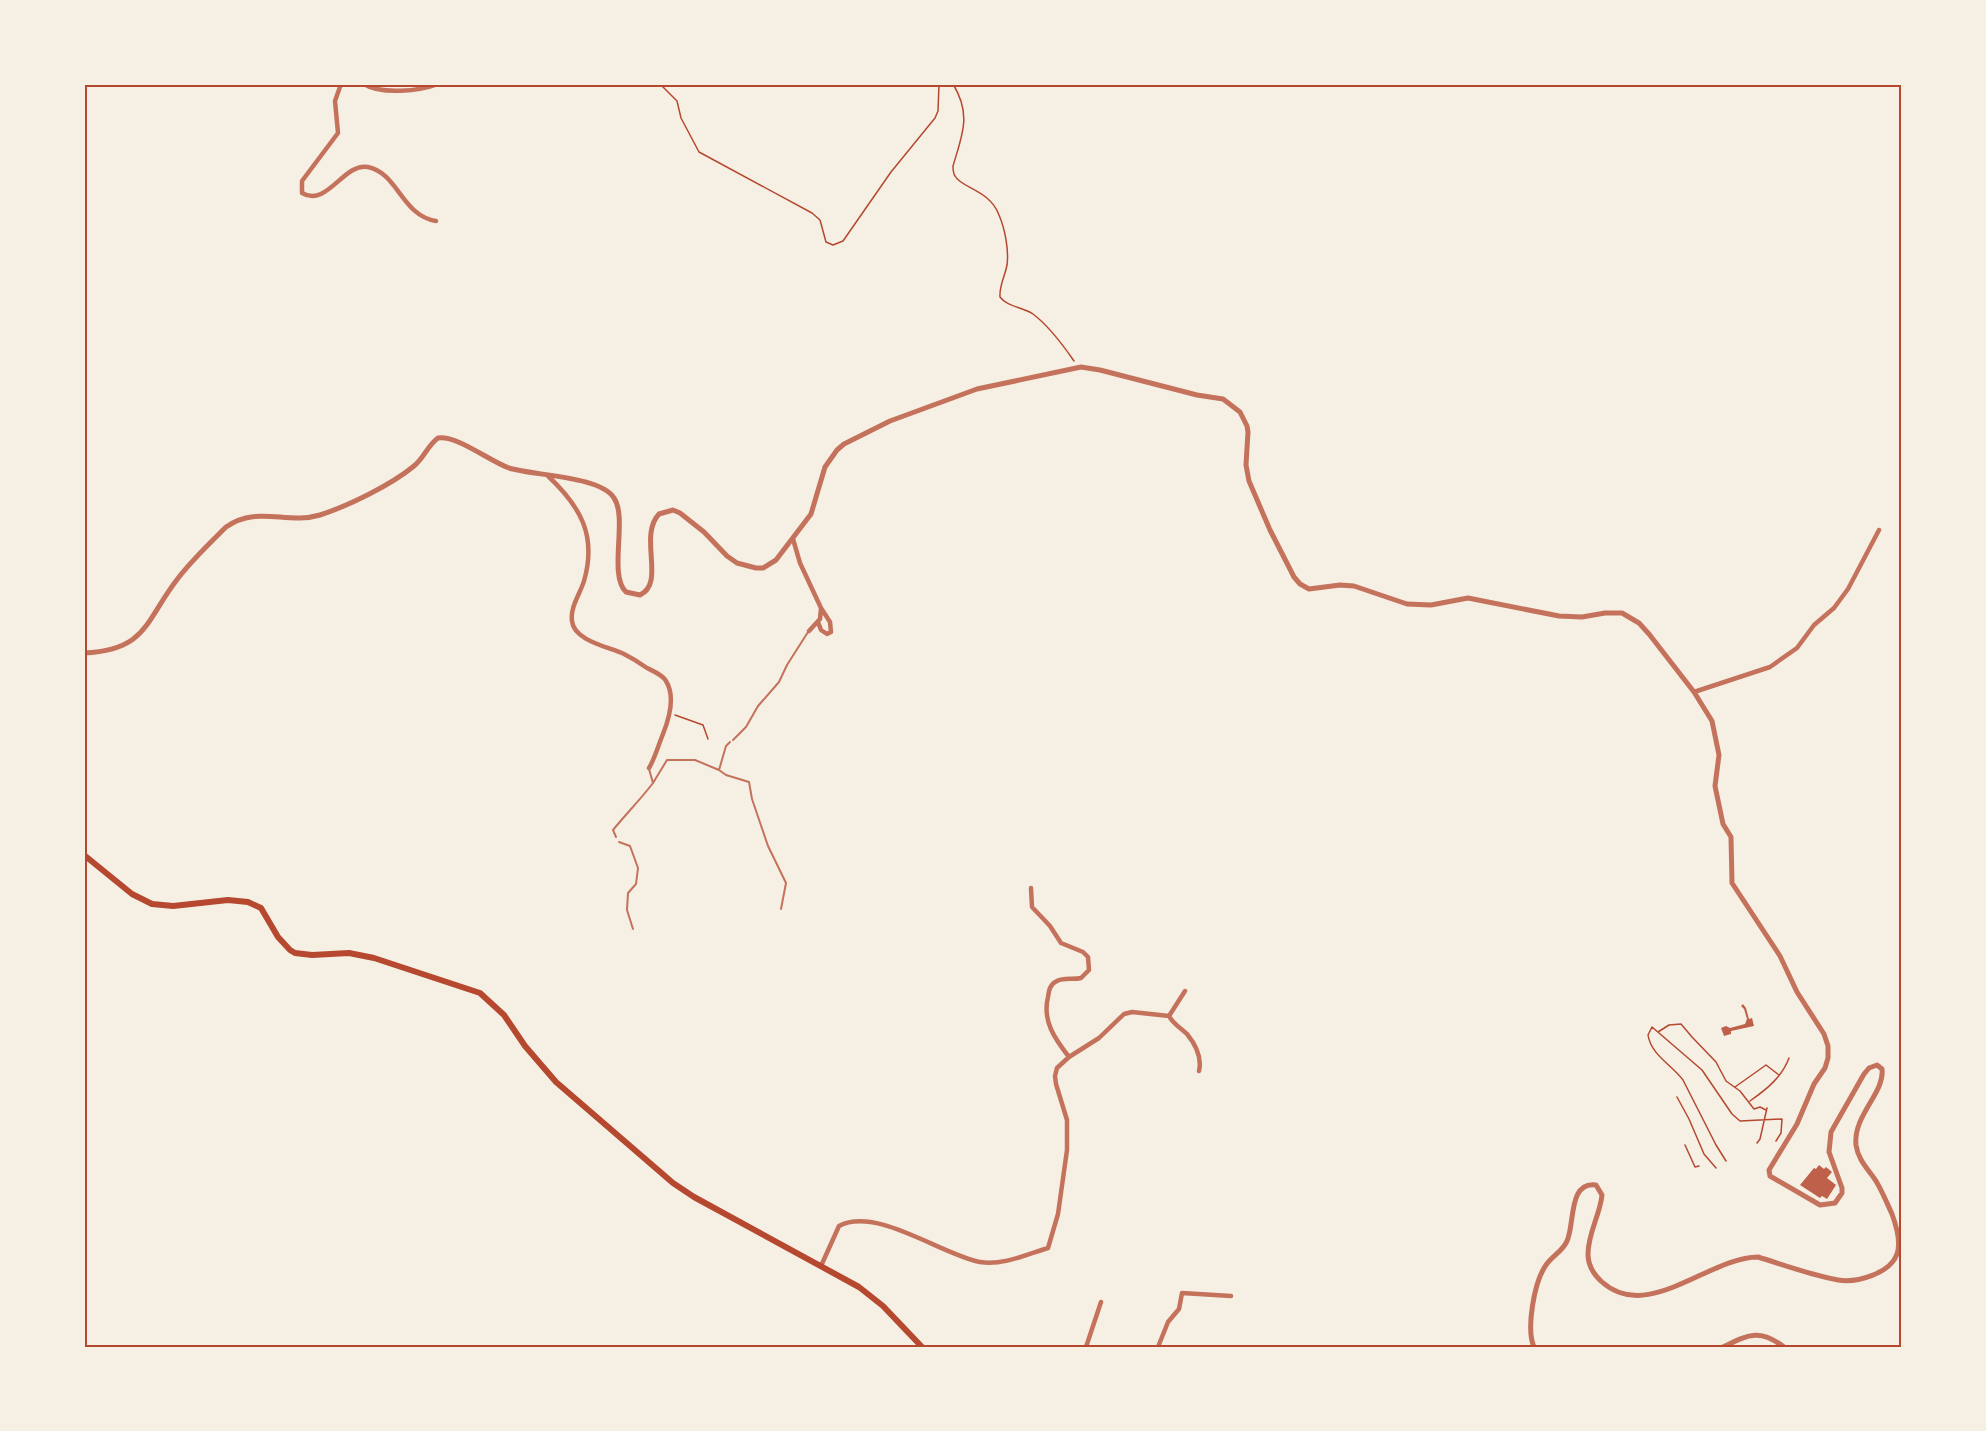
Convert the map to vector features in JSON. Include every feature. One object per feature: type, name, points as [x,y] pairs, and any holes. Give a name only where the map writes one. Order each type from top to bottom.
[{"type":"main road","points":[[84,855],[132,894],[152,904],[173,906],[228,900],[248,902],[261,908],[278,937],[295,953],[312,955],[349,953],[374,958],[480,993],[504,1015],[525,1046],[556,1082],[673,1182],[694,1197],[859,1287],[883,1306],[922,1347]]},
{"type":"street","points":[[341,84],[335,101],[338,133],[302,181],[302,193],[312,196],[320,194],[349,173],[361,167],[370,167],[389,180],[412,209],[422,217],[436,221]]},
{"type":"street","points":[[364,84],[377,90],[407,90],[438,84]]},
{"type":"street","points":[[84,653],[113,650],[136,638],[178,577],[235,520],[257,515],[301,518],[327,512],[374,492],[414,466],[438,438],[452,439],[509,468],[591,483],[604,489],[615,498],[619,513],[618,558],[621,586],[630,594],[644,593],[651,583],[649,539],[651,529],[655,519],[667,511],[674,510],[681,513],[736,563],[756,568],[767,566],[777,560],[811,514],[825,466],[844,444],[890,421],[977,389],[1077,367],[1100,370],[1197,395],[1223,399],[1240,412],[1247,426],[1246,465],[1249,481],[1294,578],[1304,586],[1310,589],[1340,585],[1354,586],[1407,604],[1431,605],[1468,598],[1559,616],[1582,617],[1622,613],[1639,623],[1694,692],[1713,722],[1719,755],[1715,786],[1723,824],[1731,837],[1732,883],[1780,956],[1797,992],[1824,1034],[1828,1046],[1825,1068],[1814,1084],[1790,1136],[1769,1170],[1770,1176],[1814,1203],[1828,1205],[1835,1203],[1842,1193],[1842,1188],[1829,1152],[1831,1132],[1864,1074],[1873,1066],[1877,1065],[1882,1069],[1883,1076],[1880,1084],[1858,1122],[1856,1134],[1860,1159],[1877,1182],[1893,1217],[1899,1246],[1897,1255],[1881,1272],[1867,1277],[1839,1280],[1758,1257],[1747,1257],[1723,1264],[1683,1284],[1661,1291],[1641,1296],[1627,1294],[1608,1287],[1589,1265],[1589,1245],[1602,1195],[1596,1185],[1586,1185],[1576,1198],[1566,1244],[1546,1264],[1540,1277],[1531,1326],[1530,1339],[1534,1347]]},
{"type":"street","points":[[548,476],[572,500],[586,526],[590,553],[584,582],[574,606],[572,621],[576,632],[594,643],[624,654],[664,678],[671,696],[670,713],[649,768]]},
{"type":"street","points":[[1694,692],[1770,667],[1797,648],[1814,625],[1834,608],[1848,589],[1879,530]]},
{"type":"street","points":[[793,539],[800,563],[821,608],[830,621],[831,632],[827,634],[821,630],[818,622],[821,608]]},
{"type":"street","points":[[809,631],[818,622]]},
{"type":"street","points":[[1031,888],[1032,907],[1050,926],[1057,939],[1083,952],[1090,962],[1089,970],[1081,978],[1060,979],[1054,982],[1050,987],[1047,1000],[1045,1011],[1047,1022],[1069,1057]]},
{"type":"street","points":[[1169,1017],[1185,992]]},
{"type":"street","points":[[821,1266],[839,1226],[848,1223],[873,1222],[896,1228],[923,1242],[980,1263],[1002,1261],[1048,1248],[1058,1214],[1067,1150],[1067,1120],[1056,1084],[1057,1068],[1069,1057],[1099,1038],[1124,1014],[1132,1012],[1169,1017]]},
{"type":"street","points":[[1169,1017],[1187,1034],[1194,1046],[1202,1062],[1199,1071]]},
{"type":"street","points":[[1158,1347],[1168,1322],[1179,1309],[1182,1293],[1231,1296]]},
{"type":"street","points":[[1086,1347],[1101,1302]]},
{"type":"street","points":[[1723,1347],[1757,1334],[1771,1338],[1784,1347]]},
{"type":"lane","points":[[719,770],[726,746],[746,727],[758,706],[779,682],[809,631]]},
{"type":"lane","points":[[616,837],[613,830],[624,815],[633,808],[668,760],[695,760],[726,775],[749,782],[752,799],[768,846],[786,883],[781,909]]},
{"type":"lane","points":[[649,768],[652,783]]},
{"type":"lane","points":[[619,842],[630,846],[638,868],[636,884],[628,893],[627,910],[633,929]]},
{"type":"path","points":[[660,84],[677,101],[681,118],[699,152],[812,213],[820,220],[826,242],[833,245],[843,242],[891,172],[939,111],[939,84]]},
{"type":"path","points":[[953,84],[962,104],[965,124],[953,166],[954,172],[958,179],[992,201],[999,214],[1007,253],[1007,266],[1000,297],[1003,301],[1035,315],[1064,347],[1077,367]]},
{"type":"path","points":[[670,713],[703,725],[708,739]]},
{"type":"path","points":[[1658,1032],[1669,1025],[1681,1024],[1716,1062],[1726,1081],[1735,1087],[1754,1109],[1760,1107],[1767,1109],[1757,1143]]},
{"type":"path","points":[[1726,1161],[1683,1080],[1650,1044],[1648,1035],[1652,1027],[1702,1070],[1740,1121],[1782,1119],[1781,1133],[1776,1141]]},
{"type":"path","points":[[1749,1102],[1768,1089],[1790,1058]]},
{"type":"path","points":[[1735,1087],[1766,1065],[1779,1075]]},
{"type":"path","points":[[1677,1097],[1704,1154],[1716,1168]]},
{"type":"path","points":[[1685,1145],[1695,1167],[1699,1166]]},
{"type":"building","points":[[1743,1004],[1754,1026],[1731,1031],[1731,1034],[1724,1036],[1721,1028],[1745,1024],[1747,1019],[1741,1006]]},
{"type":"building","points":[[1819,1165],[1832,1172],[1827,1178],[1836,1185],[1827,1199],[1822,1196],[1820,1198],[1800,1185]]}]
